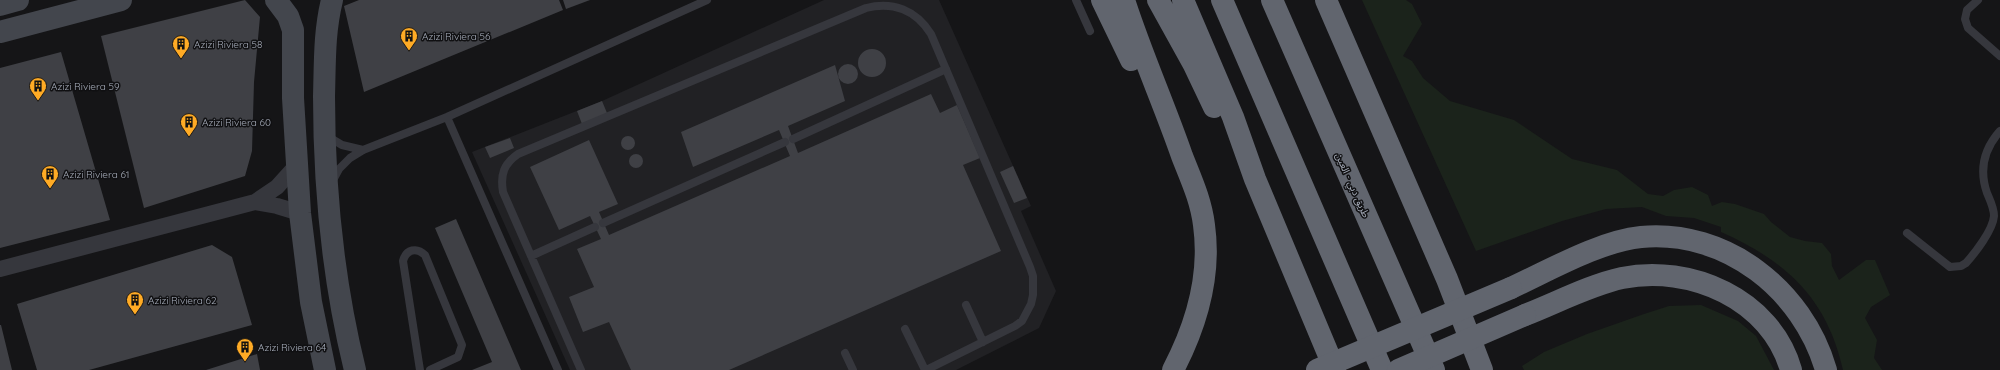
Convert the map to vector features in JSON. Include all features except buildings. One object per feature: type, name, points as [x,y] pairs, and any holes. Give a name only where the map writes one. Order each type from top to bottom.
[{"type":"highway","points":[[1102,0],[1163,126],[1183,158]]},
{"type":"highway","points":[[1124,0],[1150,75],[1200,200],[1204,226],[1205,251],[1203,282],[1199,305],[1192,328],[1173,370]]},
{"type":"highway","points":[[1158,0],[1194,65],[1230,139],[1255,179]]},
{"type":"highway","points":[[1183,0],[1236,123],[1255,179],[1335,370]]},
{"type":"highway","points":[[1222,0],[1382,370]]},
{"type":"highway","name":"طريق دبي - العين","points":[[1272,0],[1434,370]]},
{"type":"highway","points":[[1326,0],[1446,279],[1482,370]]},
{"type":"highway","points":[[1317,370],[1616,243],[1641,237],[1666,237],[1691,240],[1715,247],[1738,258],[1759,272],[1778,288],[1794,306],[1811,331],[1826,370]]},
{"type":"highway","points":[[1398,370],[1525,315],[1621,279],[1649,275],[1683,277],[1721,290],[1739,300],[1769,327],[1781,346],[1791,370]]},
{"type":"street","points":[[0,5],[18,0]]},
{"type":"street","points":[[0,32],[121,0]]},
{"type":"street","points":[[276,0],[288,16],[293,30],[292,98],[300,213],[311,302],[325,370]]},
{"type":"street","points":[[332,0],[325,40],[324,134],[327,198],[342,311],[355,370]]},
{"type":"street","points":[[0,268],[254,202],[277,187],[296,166]]},
{"type":"street","points":[[254,202],[277,206],[300,213]]},
{"type":"lane","points":[[327,198],[331,183],[339,170],[350,158],[363,150],[446,117],[707,0]]},
{"type":"lane","points":[[1076,0],[1090,31]]},
{"type":"lane","points":[[1978,0],[1967,10],[1965,14],[1966,23],[1968,28],[2000,56]]},
{"type":"lane","points":[[580,370],[504,192],[501,181],[503,170],[509,160],[518,154],[875,6],[899,7],[912,13],[931,34],[1033,276],[1033,295],[1031,304],[1022,321],[1015,326],[926,370],[906,329]]},
{"type":"lane","points":[[604,223],[946,69]]},
{"type":"lane","points":[[446,117],[558,370]]},
{"type":"lane","points":[[1907,233],[1946,264],[1956,268],[1962,266],[1969,260],[1997,223],[1984,183],[1983,162],[1988,147],[2000,131]]},
{"type":"lane","points":[[324,134],[342,145],[363,150]]},
{"type":"lane","points":[[531,256],[595,227]]},
{"type":"lane","points":[[420,370],[403,260],[406,253],[414,250],[418,250],[425,255],[462,345],[458,358],[430,370]]},
{"type":"lane","points":[[966,305],[983,342]]},
{"type":"lane","points":[[845,353],[853,370]]},
{"type":"shaded area","points":[[824,0],[939,0],[1031,206],[1021,211],[1056,291],[1039,328],[956,370],[570,370],[472,152],[602,101]]},
{"type":"shaded area","points":[[1362,0],[1406,0],[1412,4],[1422,24],[1403,56],[1412,61],[1423,78],[1450,101],[1514,120],[1572,159],[1617,170],[1648,194],[1663,196],[1674,190],[1692,187],[1708,195],[1712,206],[1722,202],[1735,204],[1764,214],[1771,222],[1790,237],[1822,243],[1831,254],[1832,266],[1839,280],[1866,260],[1875,260],[1890,295],[1871,307],[1865,318],[1877,340],[1874,358],[1882,370],[1843,370],[1836,345],[1826,322],[1815,302],[1800,285],[1784,269],[1765,256],[1744,243],[1721,232],[1721,227],[1694,218],[1666,216],[1642,207],[1606,209],[1562,221],[1476,251]]},
{"type":"shaded area","points":[[1701,305],[1738,321],[1756,336],[1774,370],[1524,370],[1522,366],[1544,352],[1587,334],[1644,314],[1669,306]]},
{"type":"place","name":"Azizi Riviera 56","points":[[409,51]]},
{"type":"place","name":"Azizi Riviera 58","points":[[181,59]]},
{"type":"place","name":"Azizi Riviera 59","points":[[38,101]]},
{"type":"place","name":"Azizi Riviera 60","points":[[189,137]]},
{"type":"place","name":"Azizi Riviera 61","points":[[50,189]]},
{"type":"place","name":"Azizi Riviera 62","points":[[135,315]]},
{"type":"place","name":"Azizi Riviera 64","points":[[245,362]]}]
